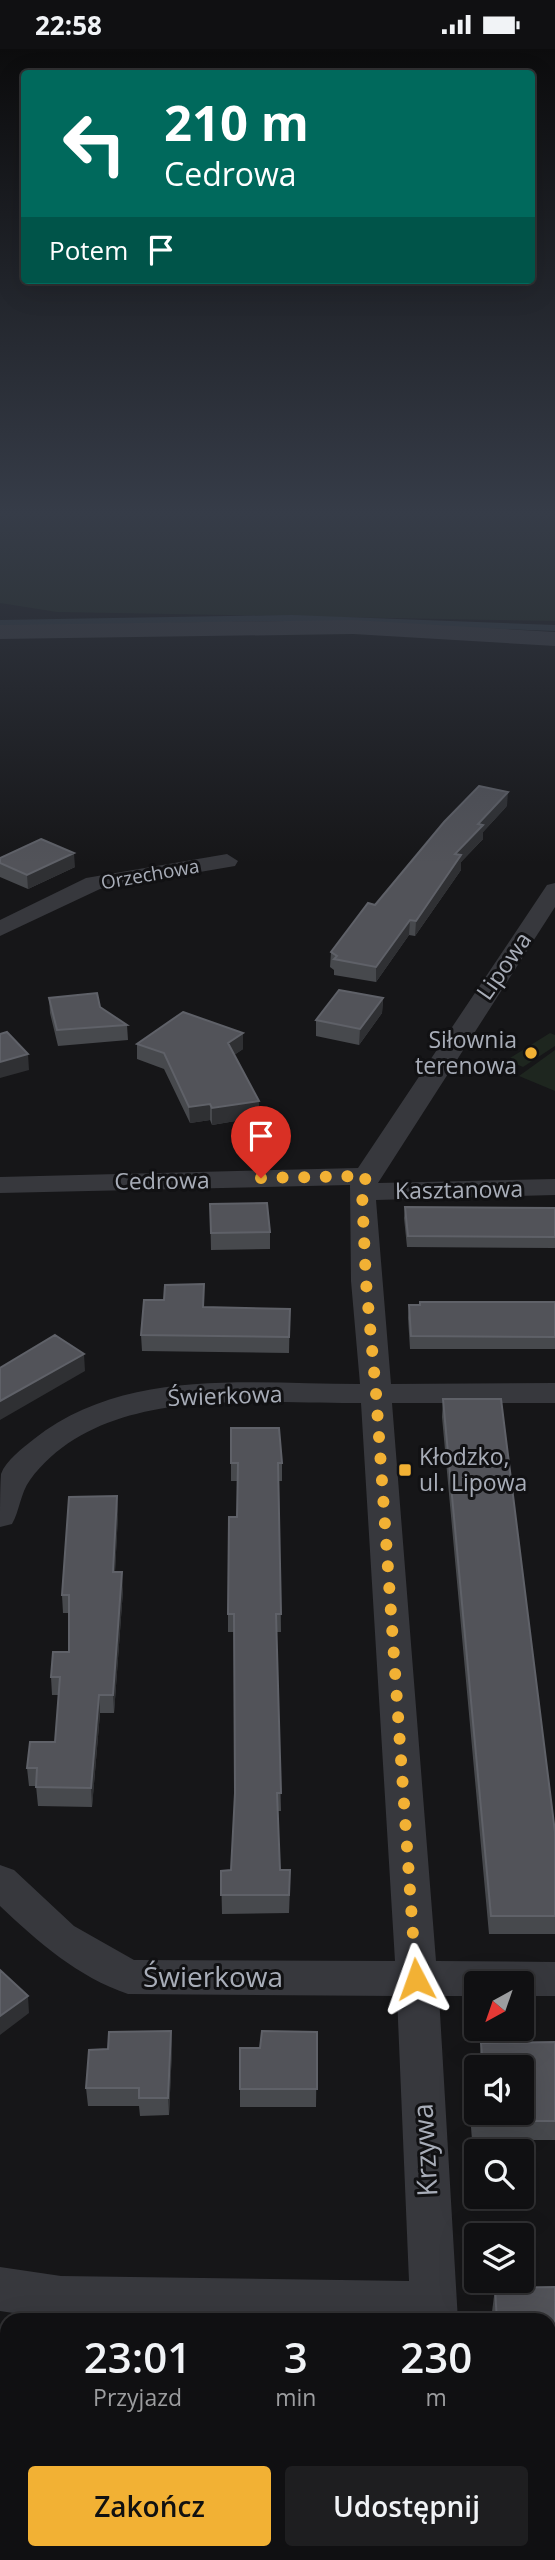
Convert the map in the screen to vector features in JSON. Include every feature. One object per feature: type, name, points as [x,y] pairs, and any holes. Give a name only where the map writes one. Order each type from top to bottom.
[{"type":"street","points":[[0,632],[270,628]]},
{"type":"street","points":[[373,628],[555,639]]},
{"type":"street","name":"Orzechowa","points":[[0,929],[94,883],[227,861]]},
{"type":"street","name":"Lipowa","points":[[364,1184],[555,890]]},
{"type":"street","points":[[364,1184],[366,1282],[416,1979],[555,1979]]},
{"type":"street","name":"Cedrowa","points":[[0,1185],[364,1184]]},
{"type":"street","name":"Kasztanowa","points":[[364,1184],[555,1188]]},
{"type":"street","name":"Świerkowa","points":[[0,1516],[1,1504],[19,1468],[72,1428],[141,1401],[189,1394],[555,1393]]},
{"type":"street","name":"Świerkowa","points":[[0,1881],[60,1938],[128,1977],[416,1979]]},
{"type":"street","name":"Krzywa","points":[[416,1979],[433,2312]]},
{"type":"street","points":[[0,2288],[61,2298],[433,2312]]},
{"type":"shaded area","name":"Siłownia terenowa","points":[[550,1033],[555,1035],[555,1046],[523,1067],[507,1060]]},
{"type":"shaded area","points":[[555,1050],[555,1091],[519,1076]]},
{"type":"building","points":[[479,786],[508,792],[478,824],[483,825],[455,854],[461,855],[416,921],[410,920],[376,967],[334,959],[337,956],[331,952],[368,903],[375,905],[444,822]]},
{"type":"building","points":[[41,839],[74,853],[27,875],[0,863],[0,858]]},
{"type":"building","points":[[339,990],[383,998],[360,1029],[316,1020]]},
{"type":"building","points":[[97,993],[100,1007],[127,1025],[57,1030],[49,998]]},
{"type":"building","points":[[183,1012],[243,1033],[228,1043],[259,1101],[212,1108],[210,1104],[189,1107],[164,1053],[137,1044]]},
{"type":"building","points":[[7,1032],[28,1054],[0,1062],[0,1034]]},
{"type":"building","points":[[267,1203],[270,1232],[211,1233],[210,1204]]},
{"type":"building","points":[[405,1207],[555,1208],[555,1237],[408,1236]]},
{"type":"building","points":[[204,1284],[203,1307],[290,1309],[289,1337],[141,1335],[144,1300],[164,1300],[165,1285]]},
{"type":"building","points":[[420,1302],[555,1302],[555,1337],[411,1336],[409,1305],[420,1305]]},
{"type":"building","points":[[55,1335],[84,1354],[0,1401],[0,1368]]},
{"type":"building","points":[[443,1399],[501,1399],[555,1832],[555,1916],[491,1916]]},
{"type":"building","points":[[231,1428],[279,1428],[282,1463],[278,1463],[281,1614],[276,1614],[281,1793],[277,1793],[280,1870],[290,1870],[289,1895],[221,1895],[221,1871],[231,1870],[235,1793],[234,1614],[228,1614],[229,1517],[237,1517],[238,1463],[231,1463]]},
{"type":"building","points":[[117,1496],[113,1572],[122,1572],[113,1695],[99,1695],[91,1788],[36,1787],[37,1768],[27,1768],[30,1742],[55,1742],[60,1677],[51,1677],[53,1652],[69,1652],[69,1595],[62,1595],[69,1497]]},
{"type":"building","points":[[0,1970],[28,1996],[0,2016]]},
{"type":"building","points":[[171,2031],[168,2098],[139,2098],[139,2088],[86,2088],[89,2050],[108,2049],[109,2032]]},
{"type":"building","points":[[262,2031],[317,2032],[317,2089],[240,2089],[240,2048],[260,2048]]},
{"type":"building","points":[[555,2042],[555,2121],[534,2121],[534,2055],[482,2055],[481,2043]]},
{"type":"building","points":[[534,2287],[555,2287],[555,2313],[497,2313],[495,2293],[534,2293]]},
{"type":"place","name":"Siłownia terenowa","points":[[531,1053]]},
{"type":"place","name":"Kłodzko, ul. Lipowa","points":[[405,1470]]},
{"type":"route","points":[[261,1178],[366,1176],[362,1192],[366,1282],[416,1979]]}]
